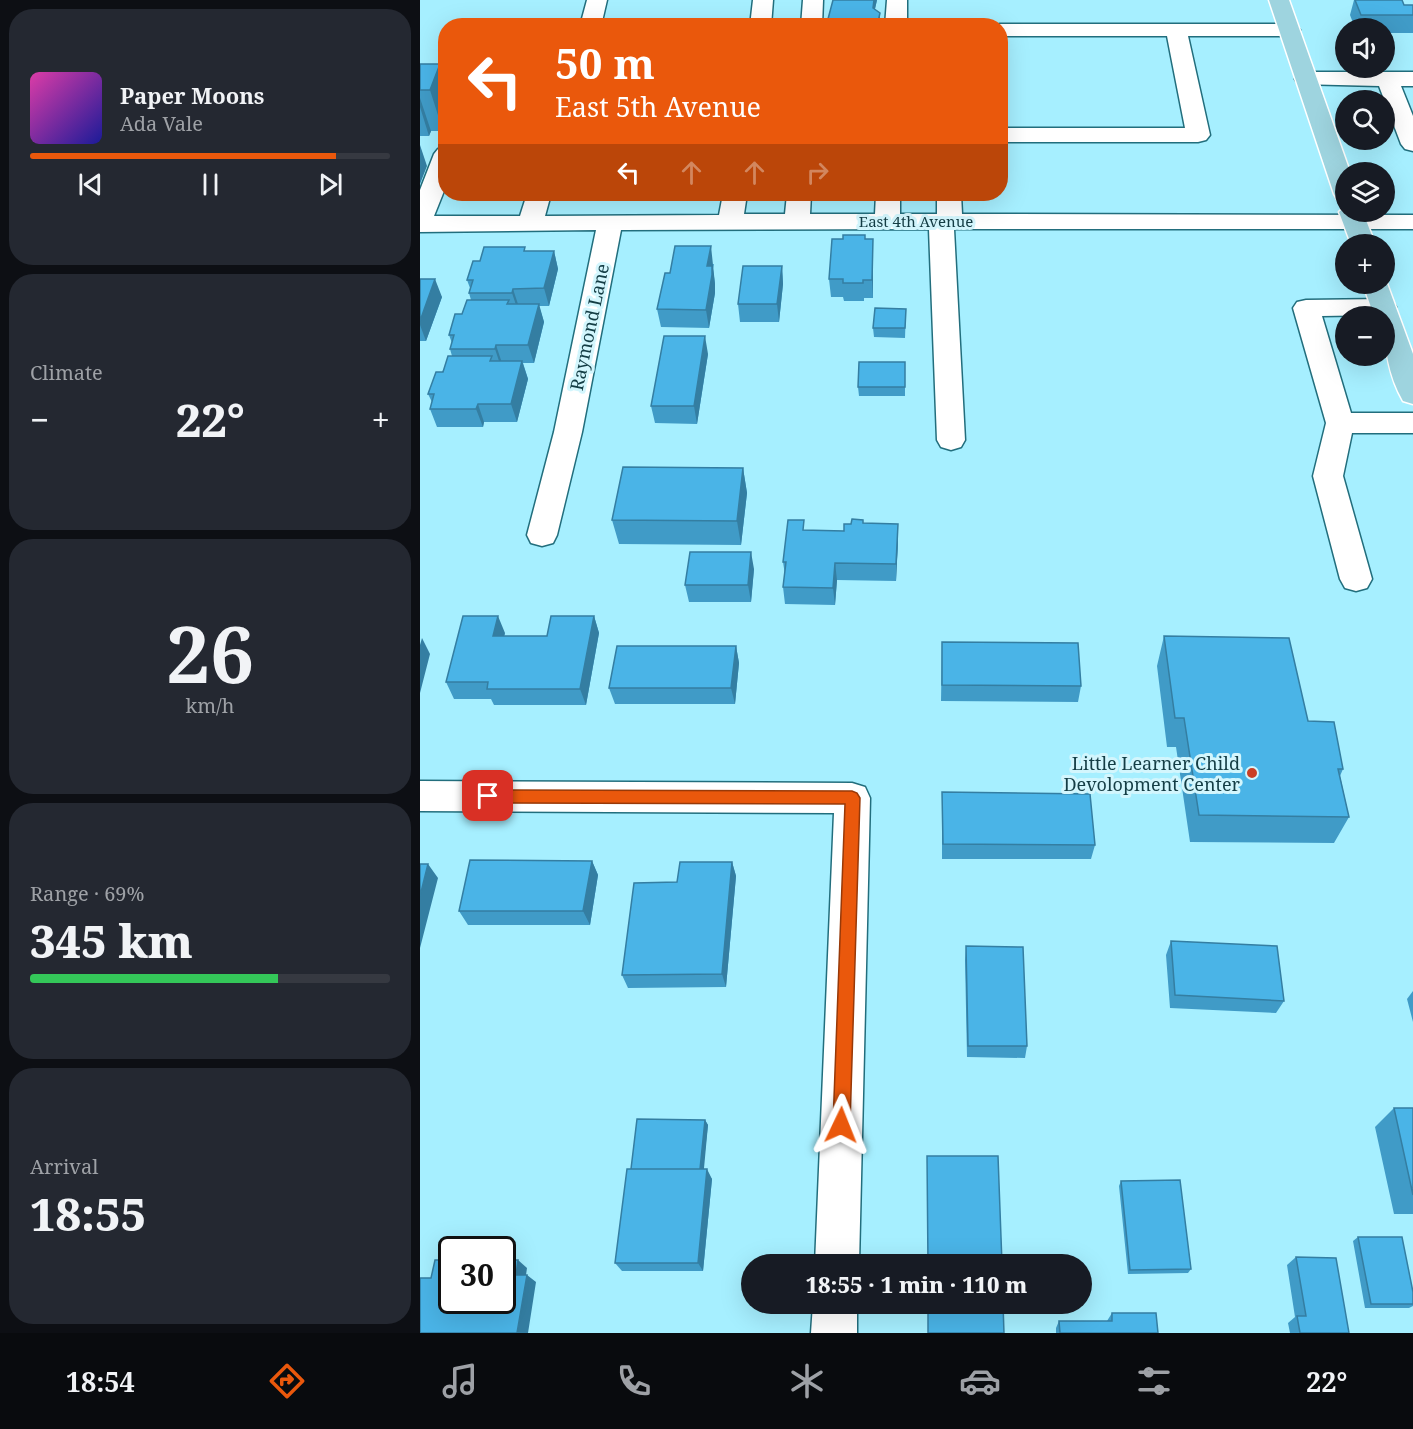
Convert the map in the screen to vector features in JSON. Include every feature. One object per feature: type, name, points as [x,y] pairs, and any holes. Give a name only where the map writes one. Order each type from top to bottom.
[{"type":"main road","points":[[1279,0],[1335,162]]},
{"type":"main road","points":[[1379,295],[1413,394]]},
{"type":"street","points":[[592,18],[597,0]]},
{"type":"street","points":[[760,18],[763,0]]},
{"type":"street","points":[[812,18],[813,0]]},
{"type":"street","points":[[896,18],[897,0]]},
{"type":"street","points":[[1008,30],[1289,30]]},
{"type":"street","points":[[1008,135],[1198,135],[1176,30]]},
{"type":"street","points":[[1306,79],[1413,79]]},
{"type":"street","points":[[1387,79],[1413,144]]},
{"type":"street","points":[[420,222],[438,175]]},
{"type":"street","points":[[530,223],[537,201]]},
{"type":"street","points":[[730,222],[734,201]]},
{"type":"street","points":[[797,222],[798,201]]},
{"type":"street","points":[[887,221],[888,201]]},
{"type":"street","points":[[948,201],[945,221],[951,440]]},
{"type":"street","name":"East 4th Avenue","points":[[420,222],[945,221],[1356,226],[1413,222]]},
{"type":"street","name":"Raymond Lane","points":[[542,535],[568,432],[610,222]]},
{"type":"street","points":[[1356,579],[1328,476],[1340,423],[1306,308],[1379,295]]},
{"type":"street","points":[[1340,423],[1413,423]]},
{"type":"street","points":[[420,796],[852,798],[837,1254]]},
{"type":"street","points":[[834,1333],[835,1314]]},
{"type":"building","points":[[833,0],[874,0],[873,8],[880,13],[879,18],[828,18]]},
{"type":"building","points":[[1355,0],[1402,0],[1404,5],[1413,5],[1413,15],[1361,15]]},
{"type":"building","points":[[420,64],[438,64],[430,90],[420,90]]},
{"type":"building","points":[[843,235],[865,235],[865,239],[873,239],[872,280],[863,280],[863,283],[843,283],[843,279],[829,279],[832,239],[843,239]]},
{"type":"building","points":[[675,246],[711,246],[707,266],[712,266],[712,275],[706,310],[657,309],[665,273],[670,273]]},
{"type":"building","points":[[484,247],[525,247],[524,251],[554,251],[544,288],[513,289],[512,293],[469,293],[473,280],[467,280],[473,261],[480,261]]},
{"type":"building","points":[[743,266],[782,266],[777,304],[738,304]]},
{"type":"building","points":[[420,279],[435,279],[420,321]]},
{"type":"building","points":[[467,300],[509,300],[507,304],[539,304],[528,345],[496,345],[495,349],[450,349],[454,335],[449,335],[455,314],[462,314]]},
{"type":"building","points":[[875,308],[906,309],[905,328],[873,328]]},
{"type":"building","points":[[664,336],[705,336],[694,406],[651,406]]},
{"type":"building","points":[[448,356],[492,356],[490,361],[522,361],[511,404],[478,404],[476,409],[430,409],[434,394],[428,394],[436,372],[443,372]]},
{"type":"building","points":[[859,362],[905,362],[905,387],[858,387]]},
{"type":"building","points":[[623,467],[743,468],[737,521],[612,520]]},
{"type":"building","points":[[852,519],[863,520],[863,523],[898,524],[896,564],[835,563],[833,588],[783,587],[786,562],[783,562],[788,520],[804,520],[803,530],[844,531],[844,524],[851,524]]},
{"type":"building","points":[[690,552],[751,552],[748,585],[685,585]]},
{"type":"building","points":[[463,616],[498,616],[493,636],[547,636],[551,616],[594,616],[580,689],[487,689],[488,682],[446,682]]},
{"type":"building","name":"Little Learner Child Devolopment Center","points":[[1164,636],[1289,638],[1308,721],[1334,722],[1343,769],[1338,769],[1349,817],[1199,815],[1184,718],[1175,718]]},
{"type":"building","points":[[942,642],[1078,643],[1081,686],[942,685]]},
{"type":"building","points":[[617,646],[736,646],[731,688],[609,688]]},
{"type":"building","points":[[942,792],[1090,794],[1095,845],[943,844]]},
{"type":"building","points":[[470,860],[592,861],[583,911],[459,911]]},
{"type":"building","points":[[680,862],[732,862],[722,974],[622,975],[634,883],[677,882]]},
{"type":"building","points":[[420,864],[428,864],[420,896]]},
{"type":"building","points":[[1171,941],[1277,946],[1284,1001],[1175,995]]},
{"type":"building","points":[[966,946],[1023,947],[1027,1046],[968,1046]]},
{"type":"building","points":[[1394,1108],[1413,1108],[1413,1195]]},
{"type":"building","points":[[637,1119],[705,1120],[700,1169],[631,1169]]},
{"type":"building","points":[[927,1156],[998,1156],[1002,1254],[928,1254]]},
{"type":"building","points":[[627,1169],[707,1169],[698,1263],[615,1263]]},
{"type":"building","points":[[1180,1180],[1191,1269],[1130,1270],[1121,1181]]},
{"type":"building","points":[[1358,1237],[1402,1237],[1413,1292],[1413,1304],[1371,1304]]},
{"type":"building","points":[[1296,1257],[1336,1258],[1349,1333],[1300,1333],[1297,1316],[1306,1316]]},
{"type":"building","points":[[435,1260],[438,1260],[438,1314],[516,1314],[516,1275],[527,1275],[517,1333],[420,1333],[420,1278],[431,1278]]},
{"type":"building","points":[[1112,1313],[1156,1313],[1158,1333],[1060,1333],[1059,1321],[1112,1321]]},
{"type":"building","points":[[928,1314],[1003,1314],[1004,1333],[928,1333]]},
{"type":"place","name":"Little Learner Child Devolopment Center","points":[[1252,773]]},
{"type":"route","points":[[488,796],[852,798],[841,1125]]}]
